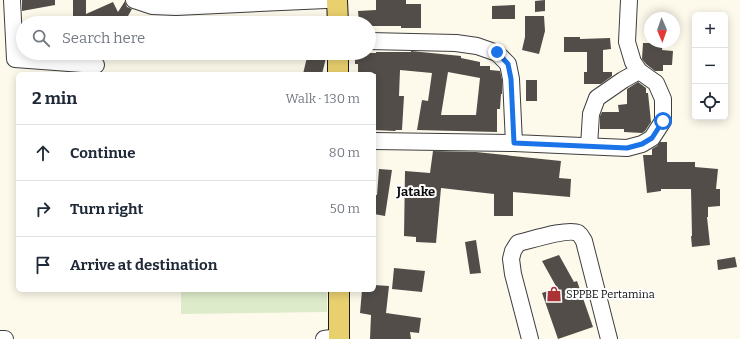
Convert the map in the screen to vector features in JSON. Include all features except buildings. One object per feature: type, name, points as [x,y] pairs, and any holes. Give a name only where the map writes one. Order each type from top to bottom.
[{"type":"main road","points":[[337,0],[338,16]]},
{"type":"main road","points":[[338,60],[338,72]]},
{"type":"main road","points":[[334,338],[339,292]]},
{"type":"street","points":[[12,0],[16,59]]},
{"type":"street","points":[[134,0],[176,7],[326,0]]},
{"type":"street","points":[[376,141],[514,143],[627,148],[642,144],[652,138],[663,121],[664,99],[656,83],[639,71],[633,62],[627,42],[629,0]]},
{"type":"street","points":[[376,41],[456,43],[477,46],[497,52],[508,64],[511,79],[514,143]]},
{"type":"street","points":[[28,60],[96,65]]},
{"type":"street","points":[[589,146],[591,114],[597,98],[639,71]]},
{"type":"street","points":[[530,339],[513,274],[511,260],[513,251],[518,243],[562,232],[576,232],[580,234],[584,241],[609,339]]},
{"type":"street","points":[[0,339],[5,339]]},
{"type":"green space","points":[[181,292],[327,292],[327,312],[181,314]]},
{"type":"place","name":"SPPBE Pertamina","points":[[554,294]]},
{"type":"district","name":"Jatake","points":[[416,191]]},
{"type":"route","points":[[497,52],[508,64],[511,79],[514,143],[627,148],[642,144],[652,138],[663,121]]}]
